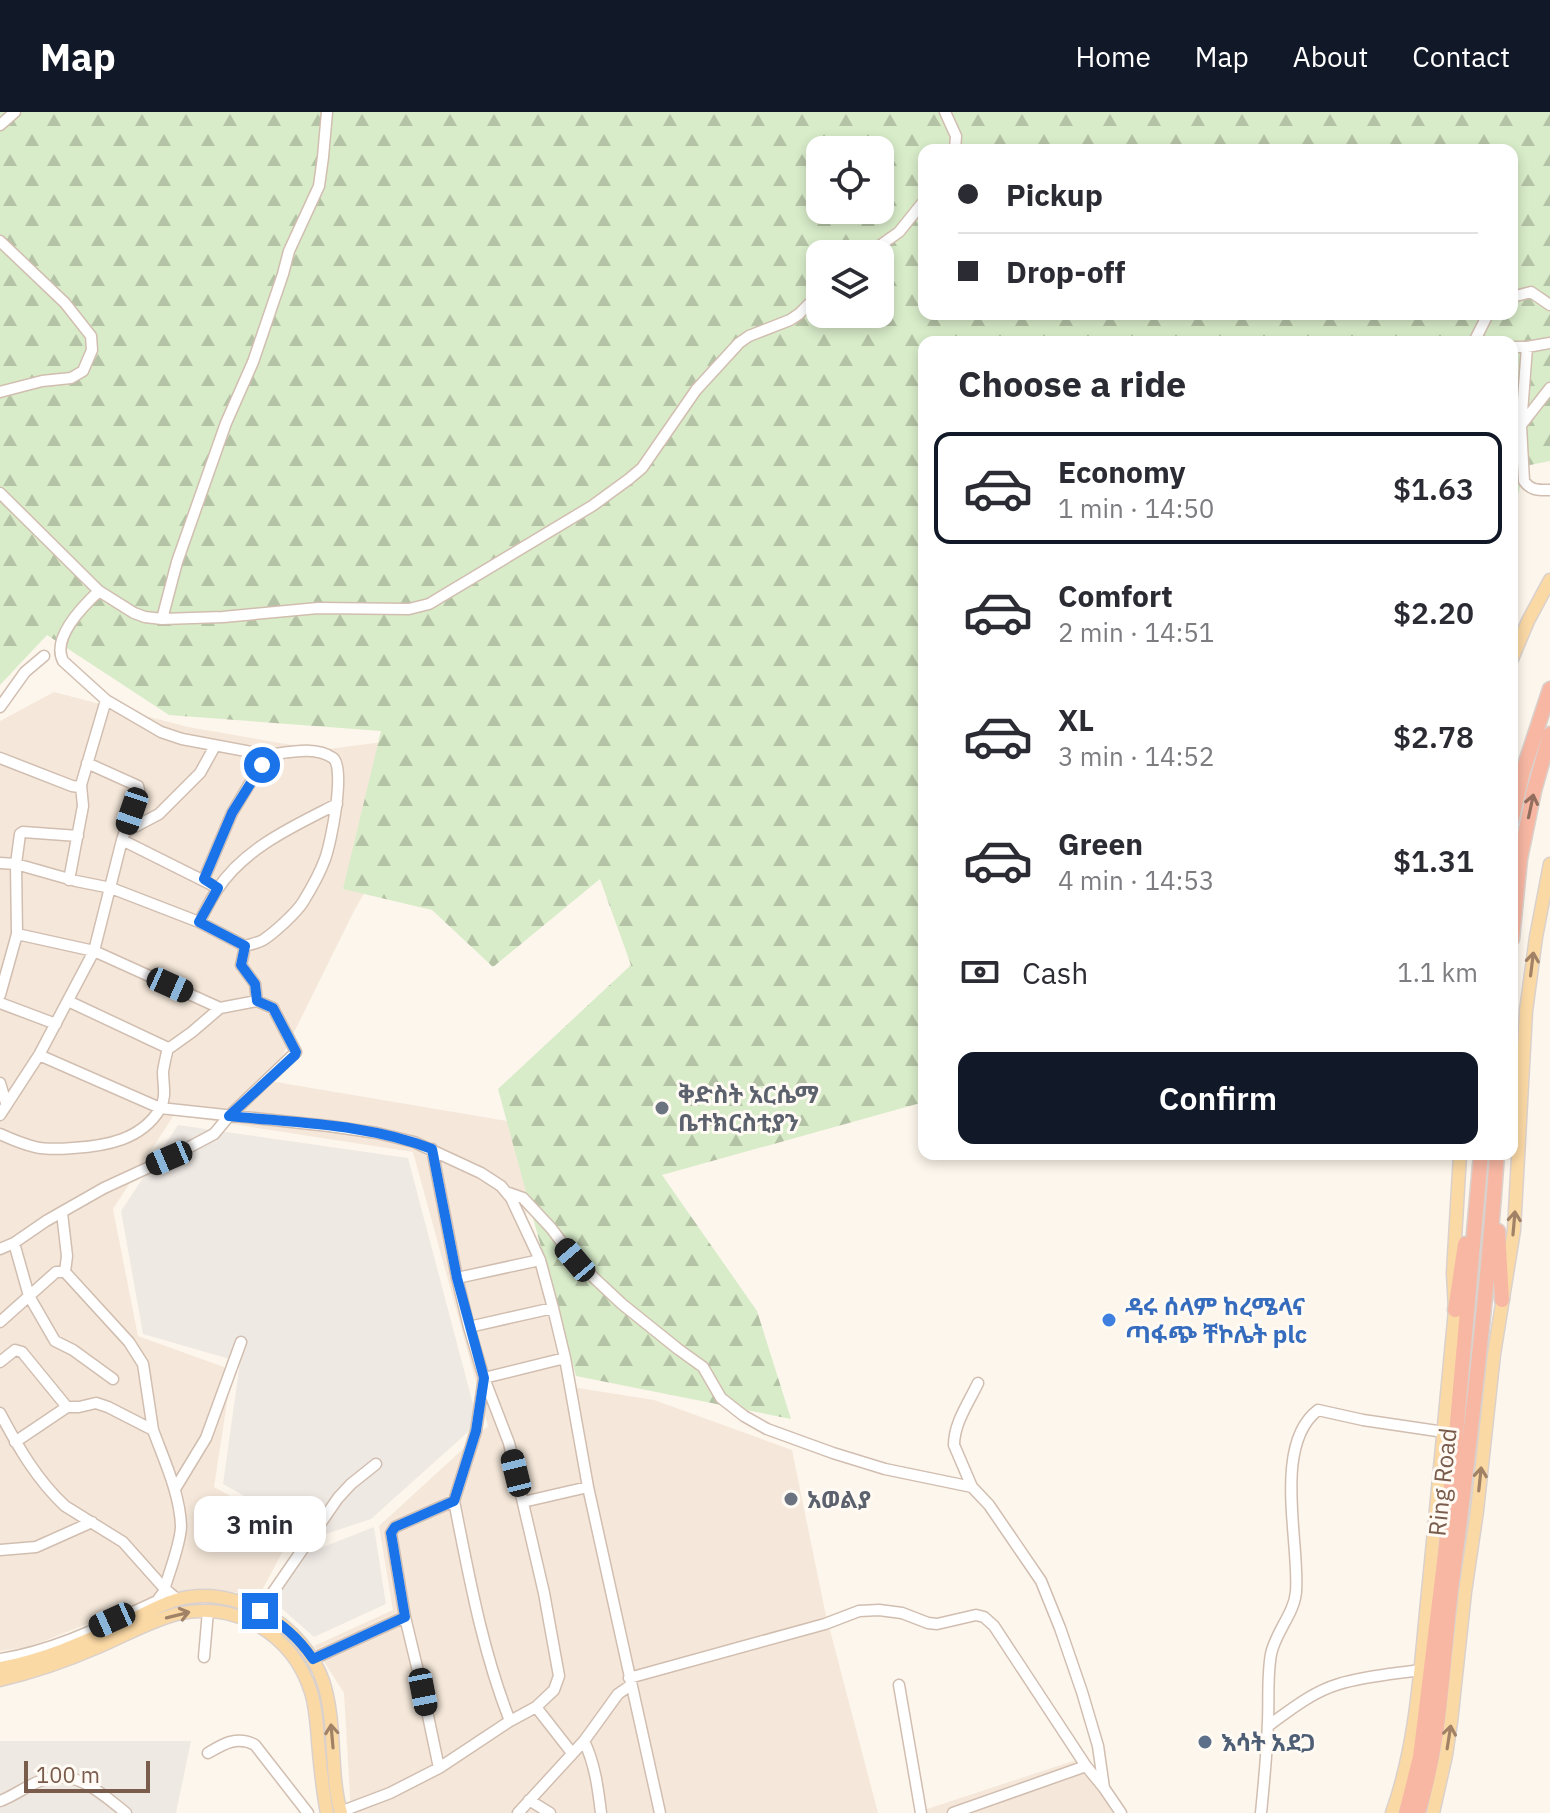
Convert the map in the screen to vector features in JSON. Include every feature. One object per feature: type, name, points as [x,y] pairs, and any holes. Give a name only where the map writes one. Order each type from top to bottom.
[{"type":"highway","points":[[1518,792],[1550,689]]},
{"type":"highway","points":[[1518,879],[1534,791],[1550,734]]},
{"type":"highway","name":"Ring Road","points":[[1418,1813],[1429,1773],[1440,1706],[1463,1507],[1481,1160]]},
{"type":"highway","name":"Ring Road","points":[[1406,1813],[1420,1757],[1494,1203],[1497,1160]]},
{"type":"highway","points":[[1455,1310],[1468,1225],[1479,1198]]},
{"type":"highway","points":[[1494,1203],[1502,1300]]},
{"type":"main road","points":[[1518,645],[1550,580]]},
{"type":"main road","name":"Ring Road","points":[[1518,1157],[1526,1011],[1550,864]]},
{"type":"main road","points":[[1392,1813],[1412,1732],[1420,1670],[1455,1310],[1453,1273],[1460,1160]]},
{"type":"main road","name":"Ring Road","points":[[1433,1813],[1451,1722],[1492,1369],[1514,1230],[1518,1160]]},
{"type":"main road","points":[[211,1611],[215,1597]]},
{"type":"main road","points":[[0,1668],[69,1649],[175,1600],[215,1597],[260,1611],[290,1631],[313,1659],[319,1672],[330,1719],[336,1813]]},
{"type":"main road","points":[[0,1680],[71,1659],[175,1615],[211,1611],[243,1618],[271,1633],[302,1668],[315,1707],[321,1782],[336,1813]]},
{"type":"street","points":[[0,125],[15,112]]},
{"type":"street","points":[[162,619],[177,562],[226,423],[253,362],[289,251],[319,186],[327,112]]},
{"type":"street","points":[[945,112],[956,136],[955,144]]},
{"type":"street","points":[[888,240],[899,232],[918,208]]},
{"type":"street","points":[[0,241],[65,303],[91,336],[92,350],[83,371],[71,378],[42,381],[0,392]]},
{"type":"street","points":[[1518,295],[1531,292],[1550,305]]},
{"type":"street","points":[[0,493],[99,591],[145,617],[223,617],[318,608],[409,609],[429,604],[592,506],[629,479],[642,468],[696,390],[739,343],[790,320],[806,307]]},
{"type":"street","points":[[1518,347],[1550,343]]},
{"type":"street","points":[[1527,347],[1521,426],[1524,481],[1534,490],[1550,490]]},
{"type":"street","points":[[1521,426],[1550,388]]},
{"type":"street","points":[[0,863],[16,864],[69,880],[111,888],[199,922],[245,946],[262,941],[303,903],[326,858],[339,785],[338,764],[333,758],[307,751],[267,755],[161,732],[106,700],[63,661],[60,646],[66,632],[80,609],[99,591]]},
{"type":"street","points":[[0,707],[25,672],[44,656]]},
{"type":"street","points":[[69,880],[84,798],[81,785],[106,700]]},
{"type":"street","points":[[123,836],[153,818],[173,801],[200,773],[215,746]]},
{"type":"street","points":[[204,879],[232,813],[267,755]]},
{"type":"street","points":[[0,758],[72,786],[81,785]]},
{"type":"street","points":[[0,1115],[39,1055],[94,951],[123,836],[139,790],[138,786],[87,763]]},
{"type":"street","points":[[199,922],[218,888],[260,846],[337,804]]},
{"type":"street","points":[[0,995],[17,934],[18,839],[23,832],[78,836]]},
{"type":"street","points":[[123,836],[218,888]]},
{"type":"street","points":[[17,934],[94,951],[220,1008]]},
{"type":"street","points":[[245,946],[241,965],[255,984],[257,1001]]},
{"type":"street","points":[[68,1001],[168,1048]]},
{"type":"street","points":[[0,1249],[126,1177],[205,1139],[220,1128],[296,1052],[273,1008],[257,1001],[220,1008],[168,1048]]},
{"type":"street","points":[[0,1003],[56,1024]]},
{"type":"street","points":[[0,1134],[36,1148],[63,1149],[109,1144],[137,1132],[147,1125],[165,1096],[163,1070],[168,1048]]},
{"type":"street","points":[[39,1055],[160,1108],[377,1133],[414,1142],[481,1173],[501,1186],[511,1198],[540,1260],[553,1308],[588,1487],[660,1813]]},
{"type":"street","points":[[0,1083],[6,1103]]},
{"type":"street","points":[[336,1813],[390,1793],[439,1768],[536,1707],[554,1690],[559,1676],[546,1602],[509,1443],[484,1378],[469,1327],[432,1149]]},
{"type":"street","points":[[506,1192],[523,1198],[575,1260],[622,1304],[703,1367],[721,1398],[744,1416],[767,1429],[833,1453],[885,1469],[972,1487]]},
{"type":"street","points":[[62,1213],[67,1256],[65,1272],[129,1342],[143,1364],[153,1430],[175,1489],[180,1534],[157,1601]]},
{"type":"street","points":[[14,1243],[29,1296],[55,1341],[113,1379]]},
{"type":"street","points":[[457,1278],[540,1260]]},
{"type":"street","points":[[0,1322],[56,1272],[65,1272]]},
{"type":"street","points":[[469,1327],[553,1308]]},
{"type":"street","points":[[175,1489],[206,1438],[241,1342]]},
{"type":"street","points":[[0,1362],[15,1350],[22,1352],[67,1407]]},
{"type":"street","points":[[484,1378],[565,1358]]},
{"type":"street","points":[[484,1378],[476,1431],[454,1501],[478,1624],[510,1721]]},
{"type":"street","points":[[978,1383],[959,1423],[954,1445],[972,1487],[989,1505],[1041,1581],[1082,1692],[1098,1746],[1104,1788]]},
{"type":"street","points":[[0,1445],[67,1407],[96,1403],[153,1430]]},
{"type":"street","points":[[1261,1813],[1271,1657],[1274,1642],[1296,1594],[1291,1513],[1292,1467],[1297,1440],[1312,1414],[1318,1410],[1444,1432]]},
{"type":"street","points":[[0,1413],[35,1473],[57,1499],[130,1548],[175,1600]]},
{"type":"street","points":[[260,1611],[338,1498],[376,1464]]},
{"type":"street","points":[[523,1502],[588,1487]]},
{"type":"street","points":[[439,1768],[390,1537],[399,1525],[454,1501]]},
{"type":"street","points":[[0,1550],[36,1547],[92,1522]]},
{"type":"street","points":[[0,1659],[65,1640],[157,1601],[175,1600]]},
{"type":"street","points":[[518,1813],[584,1741],[607,1707],[630,1682],[859,1611],[879,1610],[902,1613],[937,1624],[976,1615],[984,1617],[994,1626],[1086,1766],[1104,1788],[1116,1811]]},
{"type":"street","points":[[204,1657],[211,1611]]},
{"type":"street","points":[[313,1659],[405,1617]]},
{"type":"street","points":[[1268,1726],[1305,1700],[1338,1684],[1420,1670]]},
{"type":"street","points":[[899,1685],[921,1813]]},
{"type":"street","points":[[536,1707],[572,1753]]},
{"type":"street","points":[[208,1753],[223,1743],[239,1739],[250,1741],[308,1813]]},
{"type":"street","points":[[584,1741],[596,1776],[601,1813]]},
{"type":"street","points":[[953,1813],[1086,1766]]},
{"type":"street","points":[[0,1801],[43,1779],[62,1777],[85,1782],[126,1813]]},
{"type":"street","points":[[529,1800],[550,1813]]},
{"type":"shaded area","points":[[54,692],[188,727],[321,750],[421,737],[427,781],[353,913],[270,1081],[537,1126],[523,1237],[536,1264],[565,1386],[654,1400],[792,1450],[825,1611],[878,1813],[351,1813],[344,1693],[314,1646],[393,1610],[379,1526],[488,1426],[413,1152],[174,1115],[113,1209],[138,1336],[232,1370],[214,1487],[292,1534],[259,1596],[214,1589],[168,1592],[29,1647],[0,1651],[0,721]]},
{"type":"shaded area","points":[[178,1125],[408,1158],[478,1423],[371,1519],[317,1537],[223,1484],[240,1362],[143,1334],[121,1211]]},
{"type":"shaded area","points":[[374,1527],[386,1604],[314,1637],[272,1600],[308,1553]]},
{"type":"shaded area","points":[[0,1741],[191,1741],[176,1813],[0,1813]]},
{"type":"shaded area","points":[[1079,1759],[1114,1813],[915,1813]]},
{"type":"green space","points":[[0,112],[1550,112],[1550,461],[1525,466],[1518,495],[1518,336],[918,336],[918,1104],[662,1175],[757,1311],[791,1419],[576,1376],[498,1089],[631,965],[600,879],[493,967],[432,910],[343,889],[381,731],[169,715],[47,635],[0,685]]},
{"type":"place","name":"ቅድስት አርሴማ ቤተክርስቲያን","points":[[662,1108]]},
{"type":"place","name":"ዳሩ ሰላም ከረሜላና ጣፋጭ ቸኮሌት plc","points":[[1109,1320]]},
{"type":"place","name":"አወልያ","points":[[791,1499]]},
{"type":"place","name":"እሳት አደጋ","points":[[1205,1742]]},
{"type":"route","points":[[260,1611],[290,1631],[313,1659],[405,1617],[391,1533],[395,1527],[454,1501],[476,1431],[484,1378],[457,1278],[432,1149],[377,1133],[229,1116],[296,1052],[273,1008],[257,1001],[257,988],[241,965],[245,946],[199,922],[218,888],[204,879],[232,813],[262,765]]}]
